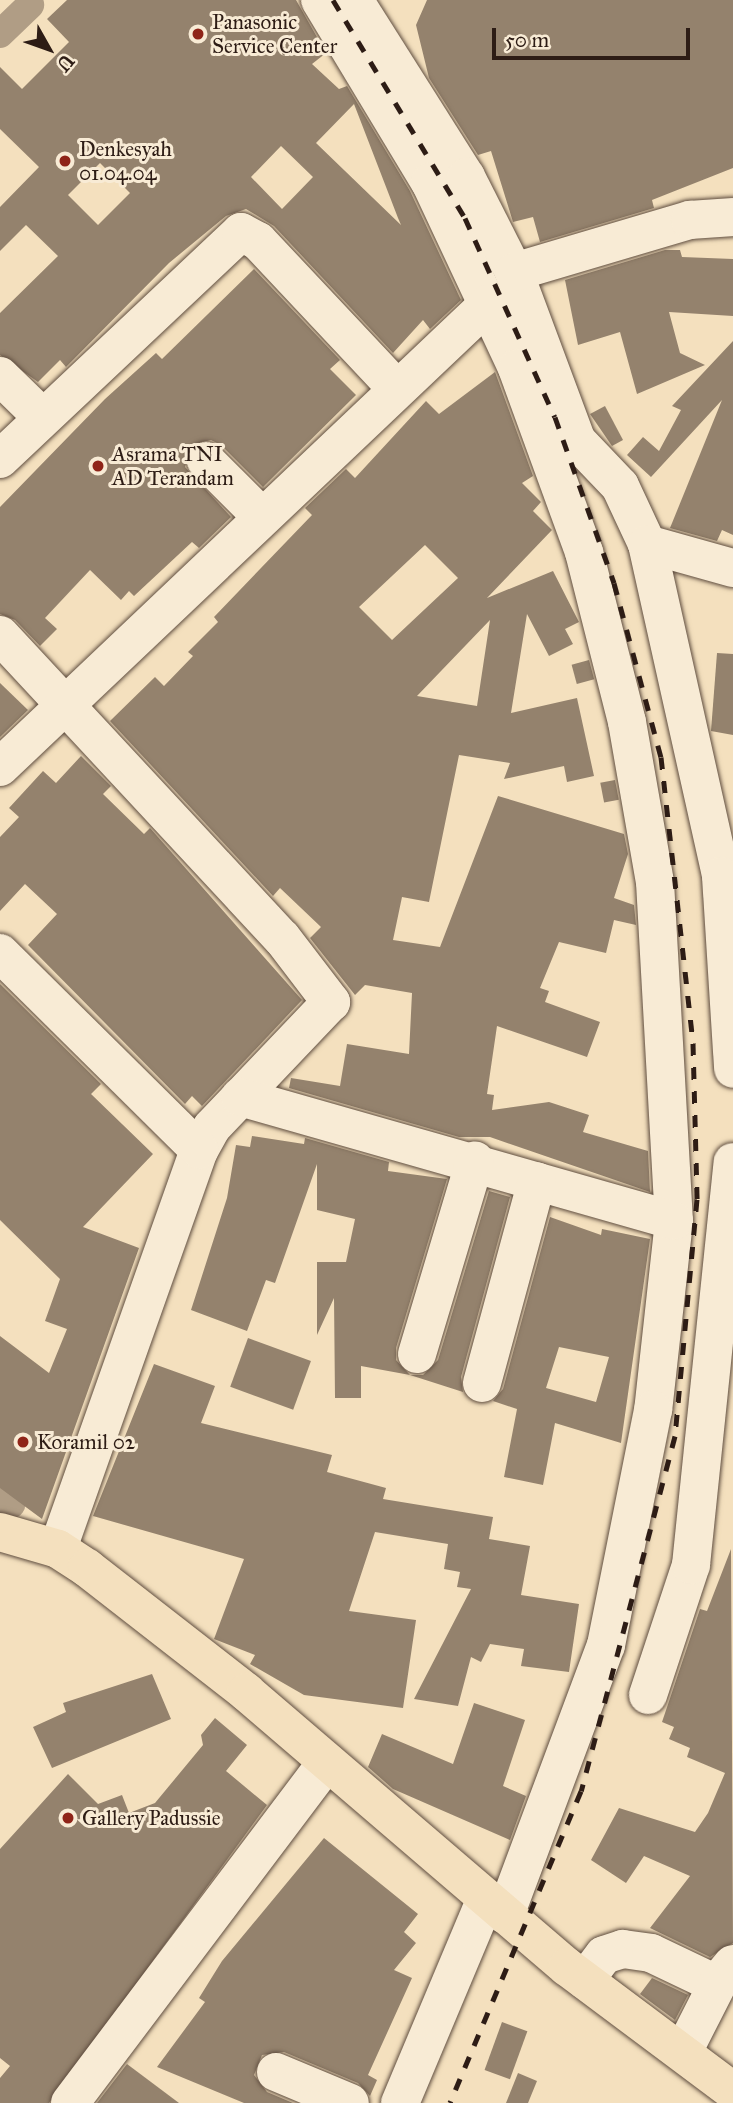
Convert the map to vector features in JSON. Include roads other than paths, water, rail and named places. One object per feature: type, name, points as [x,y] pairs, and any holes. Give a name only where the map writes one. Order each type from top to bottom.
[{"type":"main road","points":[[5,1540],[58,1549],[327,1762],[585,1980],[733,2091]]},
{"type":"street","points":[[320,0],[430,182],[488,304],[576,527],[647,822],[671,1083],[674,1221],[653,1410],[606,1644],[496,1907],[400,2103]]},
{"type":"street","points":[[354,0],[466,177],[514,272],[577,441],[620,485],[647,544],[727,877],[733,1069]]},
{"type":"street","points":[[514,272],[690,220],[733,217]]},
{"type":"street","points":[[0,459],[241,232],[258,241],[395,387]]},
{"type":"street","points":[[0,767],[395,387],[488,304]]},
{"type":"street","points":[[0,376],[42,417]]},
{"type":"street","points":[[206,461],[262,517]]},
{"type":"street","points":[[647,544],[733,568]]},
{"type":"street","points":[[0,635],[65,702],[330,993],[325,1012],[240,1097],[199,1150],[58,1549]]},
{"type":"street","points":[[0,953],[199,1150]]},
{"type":"street","points":[[240,1097],[475,1161],[674,1221]]},
{"type":"street","points":[[417,1354],[475,1161]]},
{"type":"street","points":[[648,1695],[691,1565],[729,1286],[733,1162]]},
{"type":"street","points":[[482,1383],[537,1181]]},
{"type":"street","points":[[69,2103],[327,1762]]},
{"type":"street","points":[[585,1980],[604,1955],[623,1949],[651,1953],[726,1974],[682,2052]]},
{"type":"street","points":[[275,2072],[350,2103]]},
{"type":"waterway","points":[[0,34],[30,5]]},
{"type":"waterway","points":[[0,1496],[11,1504]]},
{"type":"railway","points":[[333,0],[465,218],[555,417],[614,583],[661,757],[693,1043],[697,1199],[675,1436],[581,1791],[450,2103]]},
{"type":"place","name":"Panasonic Service Center","points":[[198,34]]},
{"type":"place","name":"Denkesyah 01.04.04","points":[[65,161]]},
{"type":"place","name":"Asrama TNI AD Terandam","points":[[98,466]]},
{"type":"place","name":"Koramil 02","points":[[23,1442]]},
{"type":"place","name":"Gallery Padussie","points":[[68,1818]]}]
